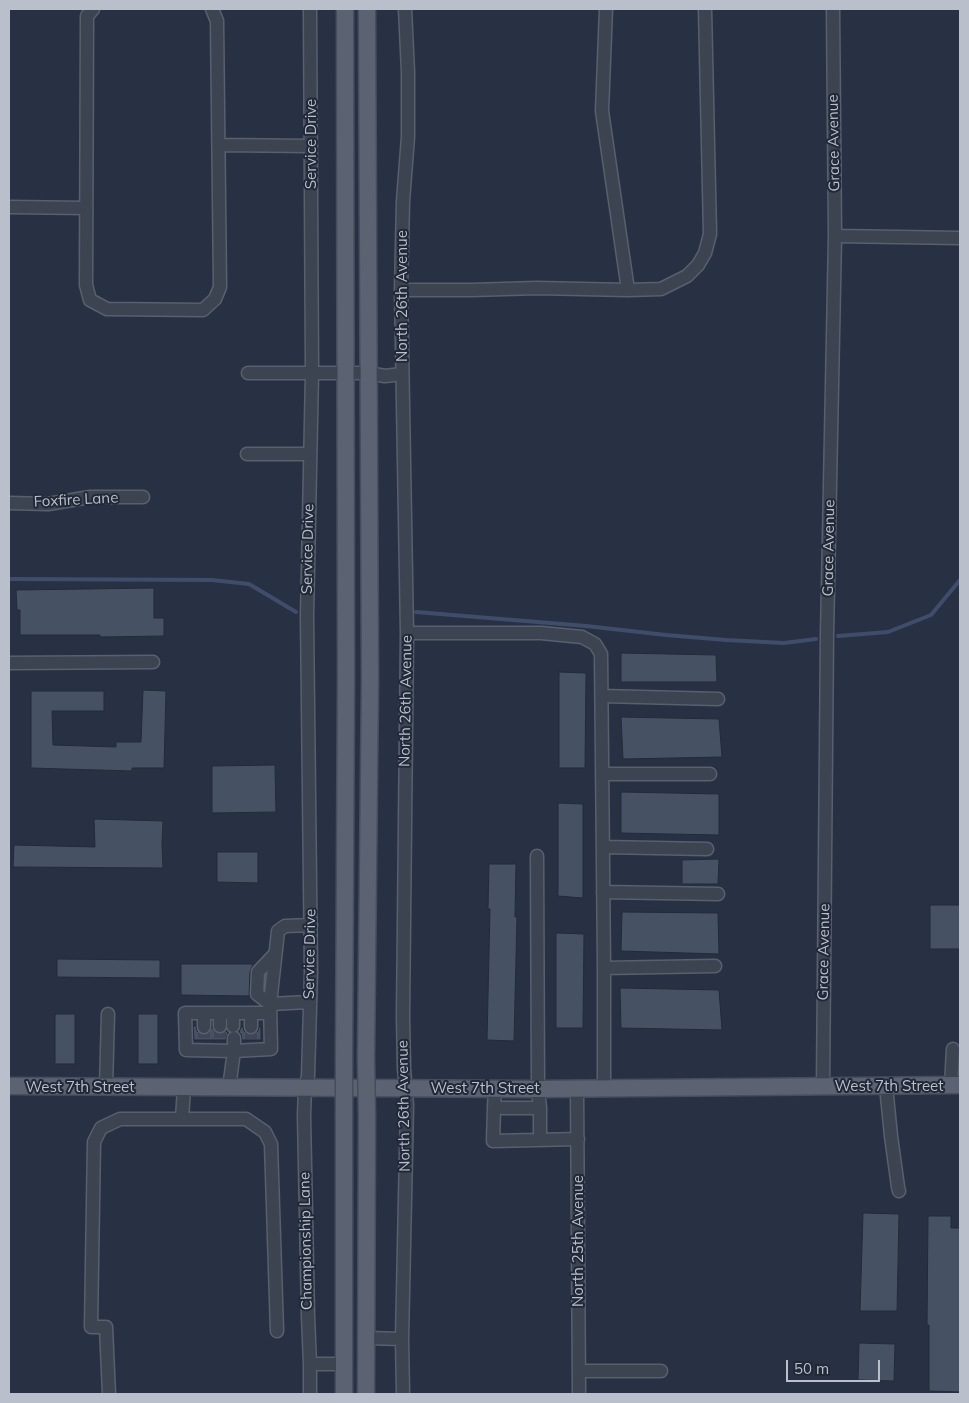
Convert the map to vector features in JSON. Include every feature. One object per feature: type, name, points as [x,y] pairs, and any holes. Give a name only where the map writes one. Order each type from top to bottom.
[{"type":"main road","points":[[344,1394],[345,9]]},
{"type":"main road","points":[[366,1394],[366,1059],[370,691],[367,9]]},
{"type":"main road","name":"West 7th Street","points":[[9,1086],[496,1089],[956,1086]]},
{"type":"street","points":[[93,9],[87,16],[86,285],[90,300],[107,309],[203,310],[215,299],[220,287],[217,21],[212,9]]},
{"type":"street","name":"Service Drive","points":[[305,1088],[308,1076],[311,973],[307,616],[312,373],[310,9]]},
{"type":"street","name":"North 26th Avenue","points":[[403,1394],[402,1339],[407,1105],[403,1017],[407,633],[401,290],[403,201],[408,137],[408,72],[405,9]]},
{"type":"street","points":[[606,9],[602,111],[628,290]]},
{"type":"street","points":[[401,290],[537,288],[628,290],[661,288],[687,276],[698,265],[705,253],[710,234],[706,9]]},
{"type":"street","name":"Grace Avenue","points":[[823,1086],[827,625],[835,236],[833,9]]},
{"type":"street","points":[[219,145],[311,146]]},
{"type":"street","points":[[9,207],[86,208]]},
{"type":"street","points":[[835,236],[960,238]]},
{"type":"street","points":[[248,373],[368,373],[384,376],[402,374]]},
{"type":"street","points":[[248,454],[310,454]]},
{"type":"street","name":"Foxfire Lane","points":[[9,503],[48,504],[90,497],[143,497]]},
{"type":"street","points":[[407,633],[541,633],[582,637],[595,644],[601,654],[604,1088]]},
{"type":"street","points":[[9,663],[153,662]]},
{"type":"street","points":[[602,696],[718,699]]},
{"type":"street","points":[[602,774],[710,774]]},
{"type":"street","points":[[603,847],[707,849]]},
{"type":"street","points":[[537,856],[540,1140]]},
{"type":"street","points":[[603,892],[718,894]]},
{"type":"street","points":[[309,1002],[270,1009],[251,1013],[227,1032],[204,1032],[227,1032],[251,1038],[270,1050],[270,1009],[278,931],[285,926],[311,925]]},
{"type":"street","points":[[604,968],[715,966]]},
{"type":"street","points":[[251,1013],[251,1038]]},
{"type":"street","points":[[106,1087],[108,1014]]},
{"type":"street","points":[[227,1032],[229,1088]]},
{"type":"street","points":[[953,1049],[956,1086]]},
{"type":"street","points":[[886,1086],[890,1136],[900,1191]]},
{"type":"street","points":[[182,1119],[184,1088]]},
{"type":"street","name":"Championship Lane","points":[[305,1088],[304,1124],[310,1394]]},
{"type":"street","name":"North 25th Avenue","points":[[577,1088],[579,1394]]},
{"type":"street","points":[[496,1089],[493,1140],[578,1139]]},
{"type":"street","points":[[494,1108],[540,1108]]},
{"type":"street","points":[[108,1394],[106,1327],[91,1327],[94,1142],[101,1128],[120,1119],[246,1119],[265,1132],[272,1144],[277,1331]]},
{"type":"street","points":[[366,1338],[402,1339]]},
{"type":"street","points":[[310,1364],[344,1364]]},
{"type":"street","points":[[579,1371],[661,1371]]},
{"type":"building","points":[[154,588],[154,618],[164,618],[164,636],[20,635],[20,610],[17,610],[16,590]]},
{"type":"building","points":[[621,653],[716,655],[717,682],[621,682]]},
{"type":"building","points":[[559,672],[586,673],[585,768],[559,768]]},
{"type":"building","points":[[143,690],[166,691],[164,768],[132,768],[132,771],[31,768],[31,691],[104,691],[104,711],[52,711],[53,745],[116,747],[116,742],[141,742]]},
{"type":"building","points":[[621,717],[719,719],[722,757],[623,759]]},
{"type":"building","points":[[275,765],[276,812],[212,813],[212,766]]},
{"type":"building","points":[[621,792],[719,794],[719,835],[621,833]]},
{"type":"building","points":[[558,803],[583,804],[583,898],[558,896]]},
{"type":"building","points":[[94,819],[163,821],[163,868],[13,867],[14,845],[95,847]]},
{"type":"building","points":[[217,852],[258,852],[258,883],[217,882]]},
{"type":"building","points":[[719,859],[718,884],[682,884],[682,860]]},
{"type":"building","points":[[489,864],[516,864],[515,917],[517,917],[514,1041],[487,1040],[490,909],[488,909]]},
{"type":"building","points":[[930,905],[960,905],[960,949],[930,949]]},
{"type":"building","points":[[622,912],[718,913],[719,954],[621,951]]},
{"type":"building","points":[[556,933],[584,934],[583,1028],[556,1028]]},
{"type":"building","points":[[57,959],[160,960],[160,978],[57,977]]},
{"type":"building","points":[[181,964],[253,964],[250,972],[249,996],[181,995]]},
{"type":"building","points":[[620,988],[719,990],[722,1030],[621,1028]]},
{"type":"building","points":[[55,1014],[75,1014],[75,1064],[55,1064]]},
{"type":"building","points":[[138,1014],[158,1014],[158,1064],[138,1064]]},
{"type":"building","points":[[193,1026],[196,1026],[197,1031],[204,1035],[208,1034],[212,1027],[216,1033],[220,1034],[226,1031],[228,1032],[226,1040],[194,1040]]},
{"type":"building","points":[[241,1027],[243,1027],[247,1034],[251,1035],[255,1034],[259,1027],[261,1027],[261,1040],[242,1040],[239,1032]]},
{"type":"building","points":[[863,1213],[899,1214],[897,1311],[860,1311]]},
{"type":"building","points":[[928,1216],[951,1216],[951,1228],[960,1228],[960,1392],[929,1391],[929,1325],[927,1325]]},
{"type":"building","points":[[859,1343],[895,1344],[894,1381],[858,1380]]},
{"type":"waterway","points":[[9,579],[212,580],[249,584],[296,612]]},
{"type":"waterway","points":[[838,636],[888,632],[931,615],[960,580]]},
{"type":"waterway","points":[[416,612],[726,640],[784,643],[816,639]]},
{"type":"tunnel","points":[[220,1026],[220,1039]]},
{"type":"tunnel","points":[[204,1027],[204,1038]]},
{"type":"tunnel","points":[[251,1027],[251,1039]]}]
